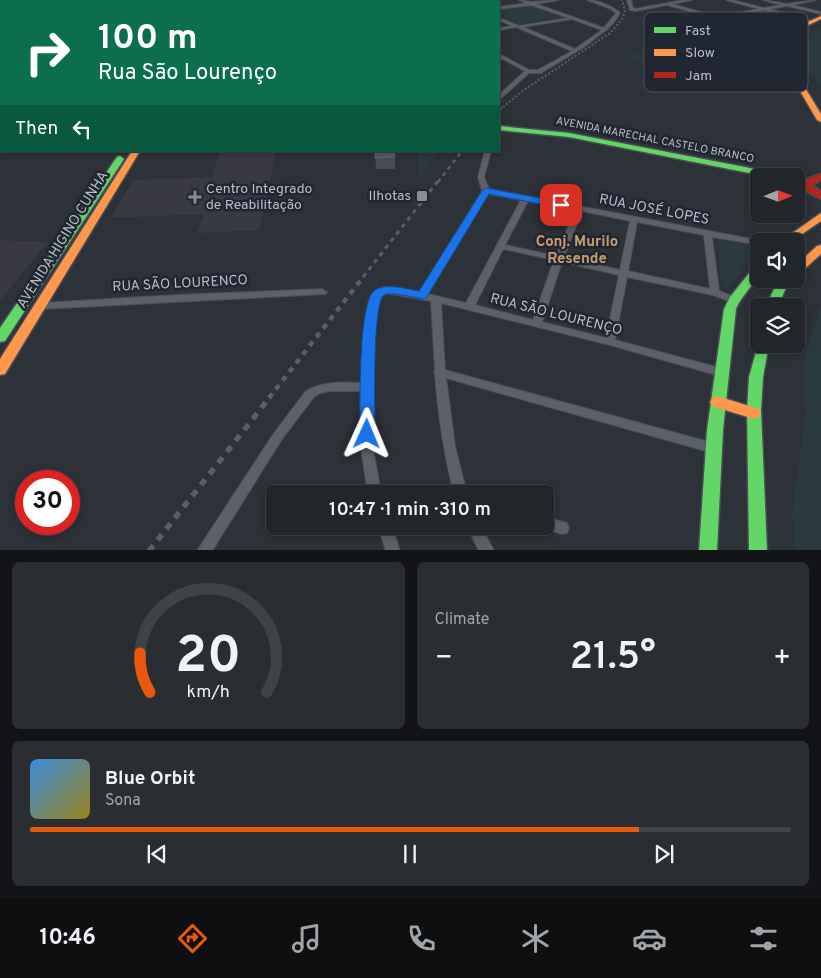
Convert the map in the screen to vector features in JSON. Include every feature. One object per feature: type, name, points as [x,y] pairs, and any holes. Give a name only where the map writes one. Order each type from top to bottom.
[{"type":"main road","points":[[808,28],[818,20]]},
{"type":"main road","points":[[808,83],[821,103]]},
{"type":"main road","points":[[803,92],[821,120]]},
{"type":"main road","name":"AVENIDA MARECHAL CASTELO BRANCO","points":[[500,128],[540,131],[604,141],[750,171]]},
{"type":"main road","name":"AVENIDA MARECHAL CASTELO BRANCO","points":[[500,134],[572,142],[750,179]]},
{"type":"main road","name":"AVENIDA HIGINO CUNHA","points":[[0,370],[40,306],[127,154]]},
{"type":"main road","name":"AVENIDA HIGINO CUNHA","points":[[0,338],[127,154]]},
{"type":"main road","points":[[815,179],[808,185],[819,196]]},
{"type":"main road","points":[[805,192],[819,196]]},
{"type":"main road","points":[[797,233],[821,216]]},
{"type":"main road","points":[[805,263],[821,248]]},
{"type":"main road","points":[[708,550],[712,448],[720,372],[730,309],[734,300],[750,280]]},
{"type":"main road","points":[[758,550],[756,478],[752,437],[758,361],[760,353]]},
{"type":"main road","points":[[717,402],[754,413]]},
{"type":"street","points":[[521,0],[604,30]]},
{"type":"street","points":[[500,8],[556,0]]},
{"type":"street","points":[[500,56],[526,70],[539,72],[604,30],[615,18],[617,11],[589,0]]},
{"type":"street","points":[[629,0],[631,9],[635,10],[690,0]]},
{"type":"street","points":[[728,0],[777,12]]},
{"type":"street","points":[[765,0],[821,13]]},
{"type":"street","points":[[755,12],[814,0]]},
{"type":"street","points":[[666,4],[696,12]]},
{"type":"street","points":[[500,29],[572,18]]},
{"type":"street","points":[[500,19],[574,50]]},
{"type":"street","points":[[500,59],[505,58]]},
{"type":"street","points":[[500,95],[526,70]]},
{"type":"street","points":[[422,296],[486,191],[481,177],[488,152]]},
{"type":"street","name":"RUA JOSÉ LOPES","points":[[486,191],[750,241]]},
{"type":"street","points":[[470,307],[525,199]]},
{"type":"street","points":[[536,324],[558,259],[579,209]]},
{"type":"street","points":[[610,342],[634,220]]},
{"type":"street","points":[[708,233],[715,293]]},
{"type":"street","points":[[500,246],[715,293],[734,300]]},
{"type":"street","name":"RUA SÃO LOURENÇO","points":[[367,387],[368,352],[374,300],[384,290],[470,307],[720,372]]},
{"type":"street","name":"RUA SÃO LOURENCO","points":[[40,306],[322,292]]},
{"type":"street","points":[[436,300],[439,372],[449,448],[459,485]]},
{"type":"street","points":[[439,372],[712,448]]},
{"type":"street","points":[[204,550],[278,436],[315,390],[367,387],[367,448],[374,485]]},
{"type":"street","points":[[554,526],[562,528]]},
{"type":"street","points":[[388,535],[393,550]]},
{"type":"street","points":[[479,535],[487,550]]},
{"type":"shaded area","points":[[529,5],[565,17],[517,25],[500,17],[500,9]]},
{"type":"shaded area","points":[[821,29],[821,86],[808,71],[808,35]]},
{"type":"shaded area","points":[[644,52],[644,64],[626,57]]},
{"type":"shaded area","name":"Centro Integrado de Reabilitação","points":[[220,152],[276,152],[260,230],[197,233],[204,214],[111,218],[133,180],[212,177]]},
{"type":"shaded area","points":[[417,152],[437,152],[420,177]]},
{"type":"shaded area","points":[[718,239],[750,245],[750,261],[728,288],[721,286]]},
{"type":"shaded area","points":[[0,240],[48,242],[0,300]]},
{"type":"shaded area","points":[[821,307],[821,550],[795,550],[792,514],[805,413],[803,368],[807,345]]},
{"type":"building","points":[[375,152],[394,152],[395,157],[375,158]]},
{"type":"railway","points":[[503,107],[524,90],[610,33],[623,18],[625,10],[622,0]]},
{"type":"railway","points":[[500,109],[505,105]]},
{"type":"railway","points":[[438,182],[461,152]]},
{"type":"railway","points":[[363,277],[439,180]]},
{"type":"railway","points":[[269,398],[364,276]]},
{"type":"railway","points":[[150,550],[270,397]]},
{"type":"traffic: fast","points":[[500,128],[569,135],[750,171]]},
{"type":"traffic: fast","points":[[0,338],[120,159]]},
{"type":"traffic: fast","points":[[708,550],[715,430],[730,309],[734,300],[750,280]]},
{"type":"traffic: fast","points":[[776,298],[781,288]]},
{"type":"traffic: fast","points":[[758,550],[754,410],[756,377],[761,353]]},
{"type":"traffic: slow","points":[[808,23],[821,17]]},
{"type":"traffic: slow","points":[[804,92],[821,120]]},
{"type":"traffic: slow","points":[[0,370],[135,152]]},
{"type":"traffic: slow","points":[[797,233],[821,216]]},
{"type":"traffic: slow","points":[[805,263],[821,248]]},
{"type":"traffic: slow","points":[[717,402],[754,413]]},
{"type":"traffic: jam","points":[[821,177],[810,181],[808,185],[811,190],[821,196]]},
{"type":"place","name":"Ilhotas","points":[[422,196]]},
{"type":"place","name":"Centro Integrado de Reabilitação","points":[[195,197]]},
{"type":"district","name":"Conj. Murilo Resende","points":[[577,250]]},
{"type":"route","points":[[367,434],[368,352],[370,327],[376,296],[384,290],[422,296],[486,191],[561,205]]}]
